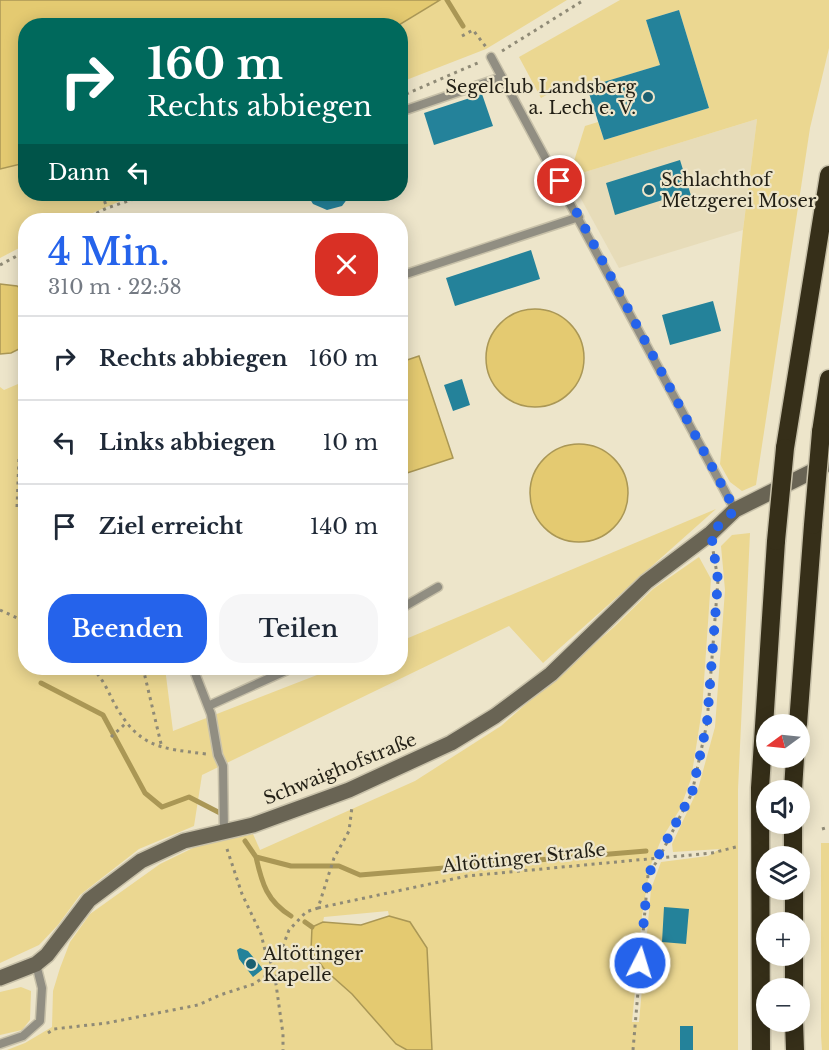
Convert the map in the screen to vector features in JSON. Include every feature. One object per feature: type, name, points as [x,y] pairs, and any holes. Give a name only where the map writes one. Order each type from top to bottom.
[{"type":"highway","points":[[761,1050],[760,788],[776,542],[785,448],[829,175]]},
{"type":"highway","points":[[799,714],[820,432],[829,379]]},
{"type":"highway","points":[[794,1032],[795,1050]]},
{"type":"street","name":"Schwaighofstraße","points":[[0,978],[36,964],[47,955],[89,900],[141,861],[184,841],[253,825],[349,790],[443,747],[495,716],[551,674],[646,582],[711,533],[735,510],[829,463]]},
{"type":"lane","points":[[491,57],[735,510]]},
{"type":"lane","points":[[408,109],[502,77]]},
{"type":"lane","points":[[408,273],[579,218]]},
{"type":"lane","points":[[408,604],[438,587]]},
{"type":"lane","points":[[196,675],[208,706],[218,755],[223,766],[224,832]]},
{"type":"lane","points":[[208,706],[277,675]]},
{"type":"lane","points":[[0,1044],[23,1036],[40,1021],[42,988],[36,964]]},
{"type":"path","points":[[462,36],[473,30],[483,42]]},
{"type":"path","points":[[105,201],[108,208]]},
{"type":"path","points":[[98,213],[128,201]]},
{"type":"path","points":[[0,265],[18,255]]},
{"type":"path","points":[[17,507],[18,482]]},
{"type":"path","points":[[633,1050],[648,875],[692,793],[707,723],[718,580],[711,533]]},
{"type":"path","points":[[0,610],[18,618]]},
{"type":"path","points":[[97,675],[126,723],[140,737],[162,748],[218,755]]},
{"type":"path","points":[[145,675],[162,748]]},
{"type":"path","points":[[111,737],[126,723]]},
{"type":"path","points":[[67,1027],[107,1023],[198,1005],[254,984],[274,970],[289,930],[306,912],[318,908],[334,858],[349,831],[352,804],[349,790]]},
{"type":"path","points":[[224,832],[242,894],[261,934],[274,970],[283,1050]]},
{"type":"path","name":"Altöttinger Straße","points":[[318,908],[467,876],[712,854],[736,848]]},
{"type":"shaded area","points":[[0,0],[440,0],[408,20],[18,18],[18,165],[0,169]]},
{"type":"shaded area","points":[[440,0],[567,0],[486,49],[408,79],[408,20]]},
{"type":"shaded area","points":[[620,0],[829,0],[829,48],[810,128],[756,485],[742,491],[730,482],[720,464],[743,230],[757,119],[569,177],[585,126],[598,122],[604,140],[709,108],[679,10],[646,20],[660,65],[588,87],[563,86],[541,98],[519,57]]},
{"type":"shaded area","points":[[757,119],[743,230],[619,268],[569,177]]},
{"type":"shaded area","points":[[18,165],[18,201],[121,201],[92,213],[18,213],[18,249],[0,258],[0,169]]},
{"type":"shaded area","points":[[0,284],[17,286],[18,350],[0,354]]},
{"type":"shaded area","points":[[535,309],[554,313],[569,324],[580,339],[584,358],[580,377],[569,392],[554,403],[535,407],[516,403],[501,392],[490,377],[486,358],[490,339],[501,324],[516,313]]},
{"type":"shaded area","points":[[419,356],[453,458],[408,473],[408,360]]},
{"type":"shaded area","points":[[18,384],[18,675],[166,675],[173,731],[317,675],[408,675],[408,638],[716,509],[543,663],[509,626],[202,775],[194,826],[139,849],[80,895],[58,925],[39,945],[0,963],[0,387],[4,390]]},
{"type":"shaded area","points":[[579,444],[598,448],[613,459],[624,474],[628,493],[624,512],[613,527],[598,538],[579,542],[560,538],[545,527],[534,512],[530,493],[534,474],[545,459],[560,448]]},
{"type":"shaded area","points":[[750,533],[738,789],[738,1050],[432,1050],[428,1008],[410,922],[389,916],[388,911],[324,917],[323,922],[312,927],[325,970],[352,994],[396,1044],[407,1050],[7,1050],[25,1043],[52,1027],[53,991],[60,968],[70,942],[90,914],[160,864],[197,846],[253,834],[260,850],[415,781],[501,726],[614,627],[653,589],[699,557],[711,579],[702,710],[691,779],[680,809],[661,840],[650,867],[642,916],[632,1022],[639,1022],[651,889],[661,862],[708,856],[720,849],[673,852],[672,844],[698,789],[715,727],[725,590],[721,546],[732,535]]},
{"type":"shaded area","points":[[821,843],[829,843],[829,1050],[822,1050],[821,1036]]},
{"type":"shaded area","points":[[389,916],[410,922],[427,948],[432,1050],[407,1050],[396,1044],[352,994],[325,970],[311,951],[312,927],[323,922],[361,925]]},
{"type":"shaded area","points":[[21,987],[31,991],[30,1020],[22,1030],[0,1035],[0,992]]},
{"type":"building","name":"Segelclub Landsberg a. Lech e. V.","points":[[679,10],[709,108],[604,140],[587,87],[660,65],[646,20]]},
{"type":"building","points":[[482,94],[493,126],[434,145],[424,113]]},
{"type":"building","name":"Schlachthof Metzgerei Moser","points":[[680,160],[693,202],[675,208],[672,197],[615,215],[606,183]]},
{"type":"building","points":[[311,201],[346,201],[342,206],[327,210]]},
{"type":"building","points":[[531,250],[540,279],[455,306],[446,278]]},
{"type":"building","points":[[713,301],[721,331],[670,345],[662,315]]},
{"type":"building","points":[[462,379],[470,405],[453,411],[444,385]]},
{"type":"building","points":[[664,907],[689,909],[686,944],[662,942]]},
{"type":"building","name":"Altöttinger Kapelle","points":[[240,948],[248,951],[263,969],[253,977],[239,959],[237,950]]},
{"type":"building","points":[[680,1026],[693,1026],[693,1050],[680,1050]]},
{"type":"waterway","points":[[447,0],[463,26]]},
{"type":"waterway","points":[[41,683],[103,715],[145,793],[162,807],[189,797],[220,813]]},
{"type":"waterway","points":[[245,841],[256,857],[291,866],[339,866],[360,875],[646,851]]},
{"type":"waterway","points":[[256,857],[261,876],[271,898],[291,916]]},
{"type":"waterway","points":[[305,922],[312,927]]},
{"type":"place","name":"Segelclub Landsberg a. Lech e. V.","points":[[648,97]]},
{"type":"place","name":"Schlachthof Metzgerei Moser","points":[[649,190]]},
{"type":"place","name":"Altöttinger Kapelle","points":[[251,964]]},
{"type":"route","points":[[560,181],[735,510],[711,533],[718,580],[707,723],[692,793],[648,875],[640,963]]}]
